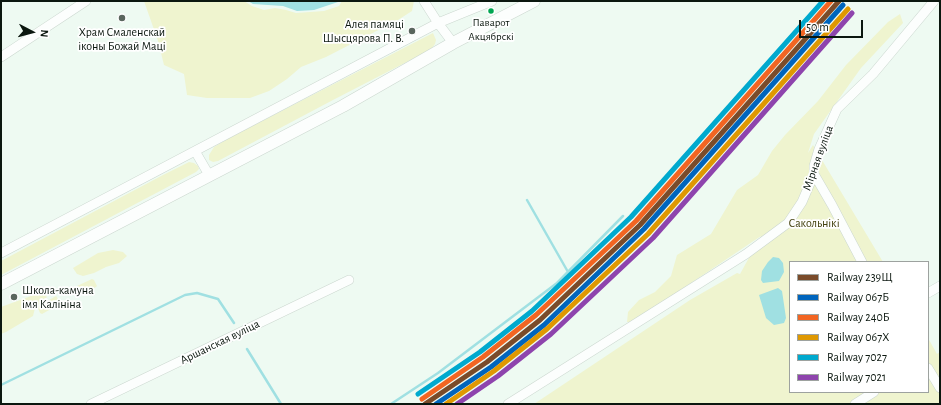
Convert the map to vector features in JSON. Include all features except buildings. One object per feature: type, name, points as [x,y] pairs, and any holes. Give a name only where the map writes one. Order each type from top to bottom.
[{"type":"main road","points":[[1,284],[343,106],[453,43],[534,1]]},
{"type":"street","points":[[1,57],[86,1]]},
{"type":"street","points":[[424,1],[453,43]]},
{"type":"street","points":[[1,253],[438,23],[492,1]]},
{"type":"street","name":"Мірная вуліца","points":[[508,404],[746,254],[788,223],[802,202],[814,174],[814,166],[819,149],[837,109],[873,74],[934,1]]},
{"type":"street","points":[[195,151],[209,176]]},
{"type":"street","points":[[814,174],[861,261]]},
{"type":"street","name":"Аршанская вуліца","points":[[91,404],[349,280]]},
{"type":"street","points":[[929,292],[940,286]]},
{"type":"street","points":[[929,370],[940,388]]},
{"type":"street","points":[[855,404],[872,393]]},
{"type":"green space","points":[[144,1],[244,1],[252,6],[264,10],[275,8],[296,13],[324,11],[339,6],[342,1],[414,1],[412,11],[398,20],[326,57],[301,67],[269,91],[250,98],[207,98],[187,95],[184,74],[164,65],[158,41]]},
{"type":"green space","name":"Сакольнікі","points":[[900,14],[903,23],[861,68],[814,134],[808,153],[813,145],[882,261],[789,261],[789,393],[929,393],[929,340],[937,354],[940,352],[940,404],[534,404],[690,300],[737,273],[740,274],[761,236],[633,322],[627,322],[628,312],[639,300],[655,292],[671,276],[677,255],[711,234],[737,190],[758,175],[772,151],[785,135],[818,101],[846,65],[888,22]]},
{"type":"green space","points":[[433,33],[436,40],[435,44],[426,52],[218,161],[213,162],[209,160],[209,155],[214,147],[229,138]]},
{"type":"green space","points":[[189,162],[198,166],[199,169],[196,172],[1,275],[1,261]]},
{"type":"green space","points":[[113,250],[123,252],[127,256],[119,263],[83,276],[77,274],[73,268],[98,253]]},
{"type":"green space","points":[[92,279],[97,286],[78,295],[76,289],[77,286]]},
{"type":"green space","points":[[42,292],[47,297],[35,308],[33,316],[1,334],[1,307]]},
{"type":"green space","points":[[56,296],[60,304],[42,314],[40,313],[38,308],[39,306]]},
{"type":"water","points":[[248,1],[339,1],[314,10],[297,11],[283,6],[253,4]]},
{"type":"water","points":[[773,257],[779,258],[783,263],[784,272],[779,281],[763,283],[761,280],[762,271]]},
{"type":"water","points":[[778,288],[782,291],[786,318],[784,323],[774,325],[766,318],[759,295]]},
{"type":"waterway","points":[[527,200],[568,272]]},
{"type":"waterway","points":[[391,404],[438,373],[557,283],[623,216]]},
{"type":"waterway","points":[[1,385],[185,295],[197,293],[218,299],[234,323]]},
{"type":"waterway","points":[[247,349],[281,404]]},
{"type":"rail line","name":"7027","points":[[418,394],[480,352],[532,311],[631,217],[823,1]]},
{"type":"rail line","name":"240Б","points":[[422,399],[483,357],[536,315],[636,221],[831,1]]},
{"type":"rail line","name":"239Щ","points":[[425,404],[487,362],[540,320],[640,225],[839,1]]},
{"type":"rail line","name":"067Б","points":[[436,404],[491,367],[544,325],[644,229],[843,5]]},
{"type":"rail line","name":"067Х","points":[[446,404],[494,371],[547,329],[648,234],[848,9]]},
{"type":"rail line","name":"7021","points":[[457,404],[498,376],[551,334],[653,238],[852,13]]},
{"type":"place","name":"Паварот Акцябрскі","points":[[491,11]]},
{"type":"place","name":"Храм Смаленскай іконы Божай Маці","points":[[122,18]]},
{"type":"place","name":"Алея памяці Шысцярова П. В.","points":[[412,31]]},
{"type":"place","name":"Школа-камуна імя Калініна","points":[[14,297]]}]
